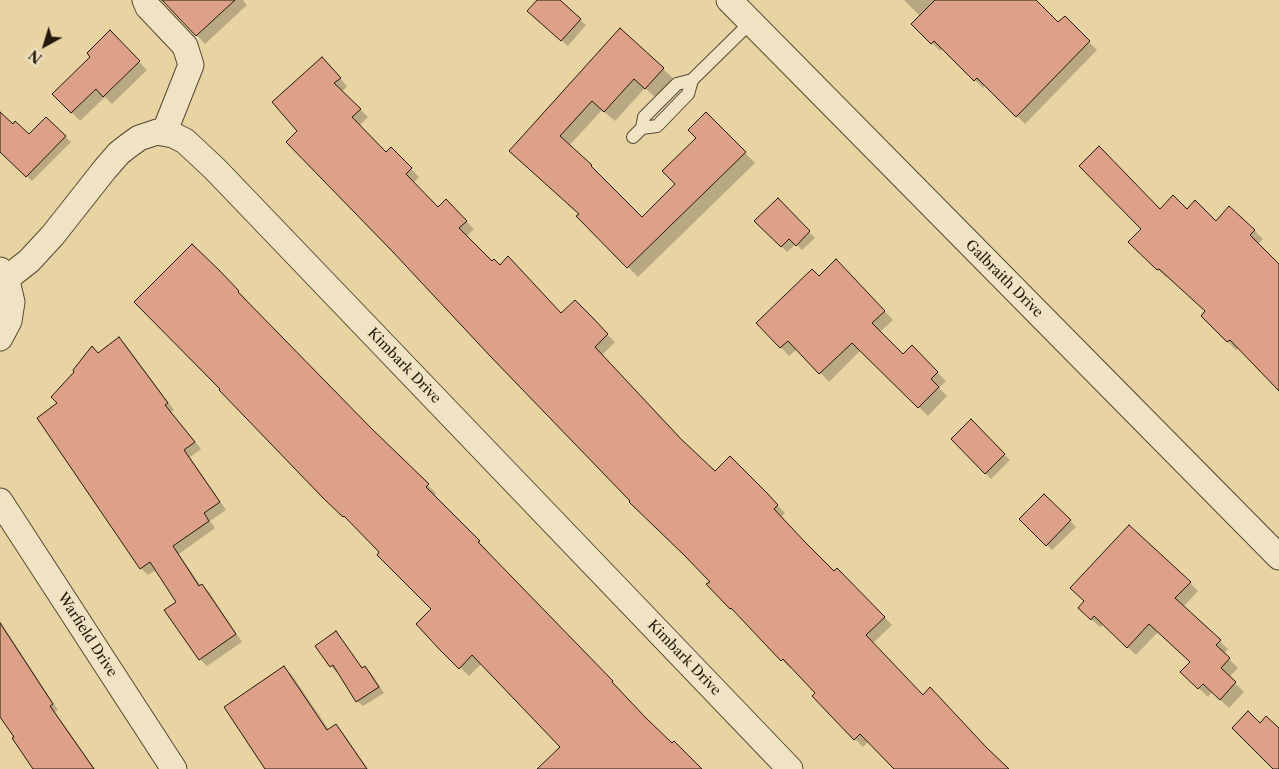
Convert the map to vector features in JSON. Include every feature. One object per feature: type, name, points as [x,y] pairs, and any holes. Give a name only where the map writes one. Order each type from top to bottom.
[{"type":"street","points":[[0,338],[11,310],[11,293],[3,275],[29,261],[53,235],[119,153],[143,136],[157,132],[164,133],[191,65],[185,46],[148,6],[145,0]]},
{"type":"street","name":"Galbraith Drive","points":[[730,0],[1279,557]]},
{"type":"street","name":"Kimbark Drive","points":[[164,133],[185,141],[215,168],[790,769]]},
{"type":"street","name":"Warfield Drive","points":[[0,501],[174,769]]},
{"type":"lane","points":[[637,133],[657,126],[688,94],[692,80],[751,22]]},
{"type":"building","points":[[162,0],[235,0],[196,36]]},
{"type":"building","points":[[537,0],[560,0],[581,19],[561,41],[527,11]]},
{"type":"building","points":[[935,0],[1036,0],[1058,22],[1065,16],[1090,41],[1016,117],[977,78],[974,81],[934,41],[931,44],[911,24]]},
{"type":"building","points":[[620,28],[664,68],[645,89],[634,79],[604,112],[592,101],[560,136],[592,165],[642,217],[675,184],[662,171],[696,138],[688,130],[706,112],[746,152],[627,268],[576,216],[579,214],[509,151]]},
{"type":"building","points":[[110,30],[140,61],[103,97],[96,89],[71,113],[52,94],[90,57],[87,53]]},
{"type":"building","points":[[322,57],[341,78],[334,83],[361,109],[352,117],[386,152],[391,147],[412,168],[406,174],[438,207],[446,199],[467,221],[459,228],[492,261],[494,259],[500,265],[508,256],[561,313],[575,300],[608,334],[595,347],[681,439],[715,471],[730,456],[767,493],[778,505],[774,509],[805,542],[834,571],[837,568],[885,617],[866,635],[923,695],[930,687],[1009,769],[894,769],[860,734],[854,740],[812,696],[815,693],[783,659],[781,661],[706,584],[710,582],[629,502],[392,251],[286,142],[297,131],[272,102]]},
{"type":"building","points":[[0,112],[13,124],[15,121],[29,134],[46,117],[66,136],[26,177],[0,152]]},
{"type":"building","points":[[1099,146],[1160,209],[1173,195],[1187,209],[1195,200],[1216,221],[1229,206],[1255,230],[1250,235],[1279,264],[1279,391],[1230,340],[1227,342],[1201,316],[1205,311],[1128,242],[1141,229],[1079,166]]},
{"type":"building","points":[[778,198],[810,231],[796,246],[789,239],[781,247],[754,221]]},
{"type":"building","points":[[192,244],[372,429],[429,484],[426,487],[480,541],[478,542],[613,681],[645,717],[672,743],[674,741],[702,769],[537,769],[560,747],[472,655],[459,669],[439,649],[416,624],[431,609],[377,555],[379,552],[344,516],[324,499],[220,389],[134,302]]},
{"type":"building","points":[[836,259],[885,311],[872,323],[903,354],[912,345],[938,372],[931,379],[939,387],[918,408],[852,343],[819,374],[788,341],[780,348],[756,323],[812,269],[819,276]]},
{"type":"building","points":[[119,337],[168,403],[165,405],[195,442],[184,450],[220,502],[204,513],[209,521],[173,546],[199,586],[202,584],[236,634],[199,660],[164,610],[176,602],[150,562],[140,569],[37,418],[57,403],[51,397],[74,372],[73,370],[92,346],[98,353]]},
{"type":"building","points":[[971,419],[1005,454],[985,474],[951,439]]},
{"type":"building","points":[[1044,494],[1071,520],[1046,546],[1019,519]]},
{"type":"building","points":[[1129,525],[1191,582],[1175,598],[1221,640],[1216,645],[1230,658],[1221,668],[1236,682],[1220,700],[1203,684],[1198,689],[1180,672],[1190,662],[1149,624],[1127,648],[1094,616],[1091,620],[1078,608],[1084,601],[1070,588]]},
{"type":"building","points":[[0,623],[53,704],[50,706],[94,769],[33,769],[12,738],[14,737],[0,717]]},
{"type":"building","points":[[336,631],[362,668],[365,666],[379,687],[356,702],[333,665],[330,667],[315,646]]},
{"type":"building","points":[[284,666],[327,730],[336,724],[367,769],[265,769],[224,707]]},
{"type":"building","points":[[1248,711],[1260,723],[1266,716],[1279,728],[1279,769],[1273,769],[1232,728]]}]
